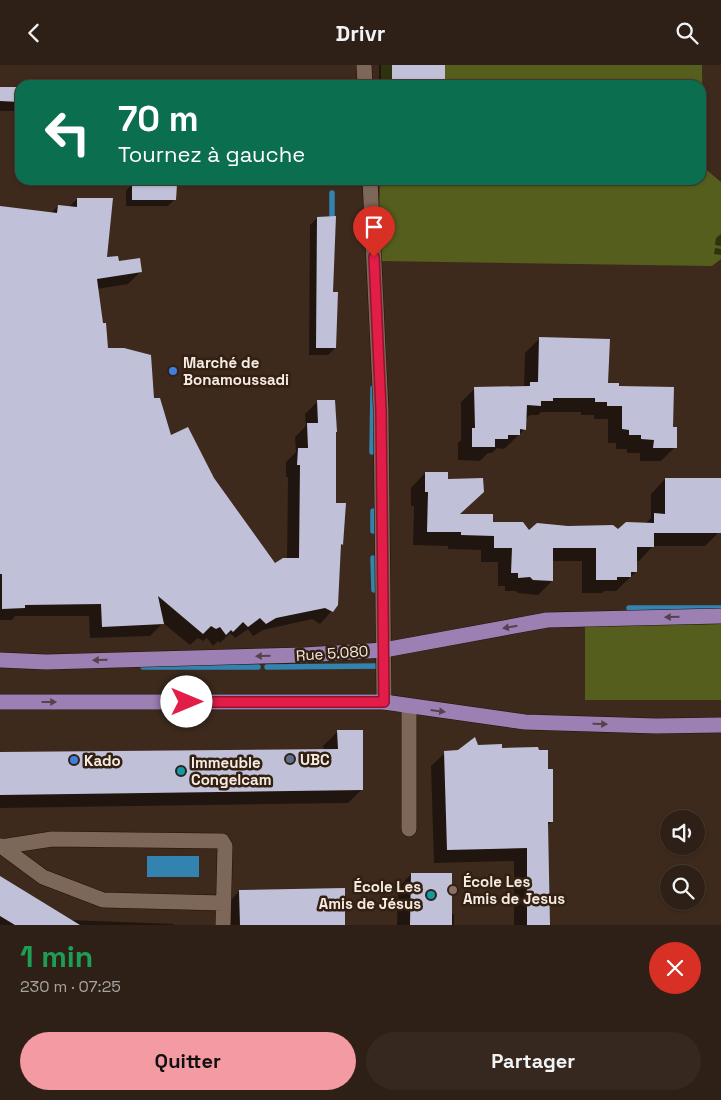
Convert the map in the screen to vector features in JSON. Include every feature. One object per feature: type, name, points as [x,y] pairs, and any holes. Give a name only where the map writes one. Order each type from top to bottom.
[{"type":"main road","name":"Rue 5.080","points":[[0,660],[46,662],[304,655],[384,650],[546,620],[721,616]]},
{"type":"main road","points":[[0,702],[384,702],[525,722],[656,726],[721,725]]},
{"type":"street","points":[[364,65],[365,80]]},
{"type":"street","points":[[370,185],[381,410],[384,702]]},
{"type":"street","points":[[409,707],[409,829]]},
{"type":"street","points":[[1,846],[52,839],[222,841],[225,846],[223,925]]},
{"type":"street","points":[[1,846],[43,877],[103,900],[223,903]]},
{"type":"green space","points":[[381,65],[702,65],[702,80],[381,80]]},
{"type":"green space","points":[[706,170],[721,182],[721,259],[712,266],[378,261],[380,185],[706,185]]},
{"type":"green space","points":[[721,624],[721,700],[585,700],[585,625]]},
{"type":"water","points":[[147,856],[199,856],[199,877],[147,877]]},
{"type":"building","points":[[392,65],[445,65],[445,80],[392,80]]},
{"type":"building","points":[[0,87],[15,87],[15,102],[0,101]]},
{"type":"building","points":[[132,185],[177,185],[176,200],[132,200]]},
{"type":"building","points":[[77,198],[113,198],[107,257],[118,256],[119,261],[140,258],[142,272],[97,279],[103,323],[106,323],[108,348],[124,348],[151,355],[154,398],[160,398],[171,435],[188,427],[214,478],[275,563],[283,558],[299,558],[300,465],[297,465],[298,448],[308,448],[307,423],[318,423],[317,400],[335,400],[337,432],[336,503],[346,503],[343,545],[341,544],[338,605],[333,612],[325,608],[276,618],[266,624],[260,618],[248,627],[243,622],[233,632],[231,630],[226,635],[220,627],[216,629],[211,626],[203,634],[158,596],[164,624],[102,627],[101,604],[25,605],[25,608],[2,609],[2,574],[0,574],[0,206],[57,213],[58,205],[77,207]]},
{"type":"building","points":[[336,216],[333,292],[338,292],[336,348],[316,348],[317,217]]},
{"type":"building","points":[[539,337],[610,339],[608,383],[619,383],[619,386],[674,387],[673,427],[677,427],[677,448],[653,448],[654,440],[641,439],[641,435],[629,435],[629,430],[622,429],[622,406],[607,406],[607,402],[595,402],[595,398],[553,398],[553,401],[541,401],[541,406],[527,405],[526,430],[520,429],[520,435],[508,435],[508,439],[495,439],[495,447],[472,447],[472,428],[475,428],[474,387],[530,386],[530,382],[538,382]]},
{"type":"building","points":[[425,472],[448,472],[448,479],[483,478],[484,492],[460,514],[493,514],[493,522],[523,522],[529,530],[537,523],[568,526],[613,525],[618,529],[626,522],[654,523],[654,513],[665,514],[665,478],[721,478],[721,533],[654,533],[654,547],[637,547],[637,572],[631,572],[631,577],[617,577],[617,580],[596,580],[596,548],[553,548],[553,581],[533,580],[530,577],[518,578],[518,573],[511,573],[512,548],[494,548],[494,536],[461,535],[461,532],[427,532],[428,492],[425,492]]},
{"type":"building","name":"Immeuble Congelcam","points":[[337,730],[363,730],[363,790],[0,795],[0,752],[338,749]]},
{"type":"building","points":[[475,737],[478,745],[502,744],[502,748],[538,747],[539,750],[548,750],[548,769],[553,769],[553,822],[548,822],[550,925],[527,925],[527,848],[447,850],[444,751],[458,750]]},
{"type":"building","name":"École Les Amis de Jésus","points":[[411,873],[452,873],[452,925],[410,925]]},
{"type":"building","points":[[0,876],[80,925],[15,925],[0,916]]},
{"type":"building","points":[[345,888],[345,925],[240,925],[239,890]]},
{"type":"waterway","points":[[332,193],[332,215]]},
{"type":"waterway","points":[[372,452],[373,388]]},
{"type":"waterway","points":[[373,511],[373,531]]},
{"type":"waterway","points":[[373,558],[374,590]]},
{"type":"waterway","points":[[629,608],[721,608]]},
{"type":"waterway","points":[[267,667],[379,666]]},
{"type":"waterway","points":[[143,667],[258,667]]},
{"type":"place","name":"Marché de Bonamoussadi","points":[[173,371]]},
{"type":"place","name":"UBC","points":[[290,759]]},
{"type":"place","name":"Kado","points":[[74,760]]},
{"type":"place","name":"Immeuble Congelcam","points":[[181,771]]},
{"type":"place","name":"École Les Amis de Jesus","points":[[453,890]]},
{"type":"place","name":"École Les Amis de Jésus","points":[[431,895]]},
{"type":"route","points":[[187,702],[384,702],[381,410],[374,257]]}]
